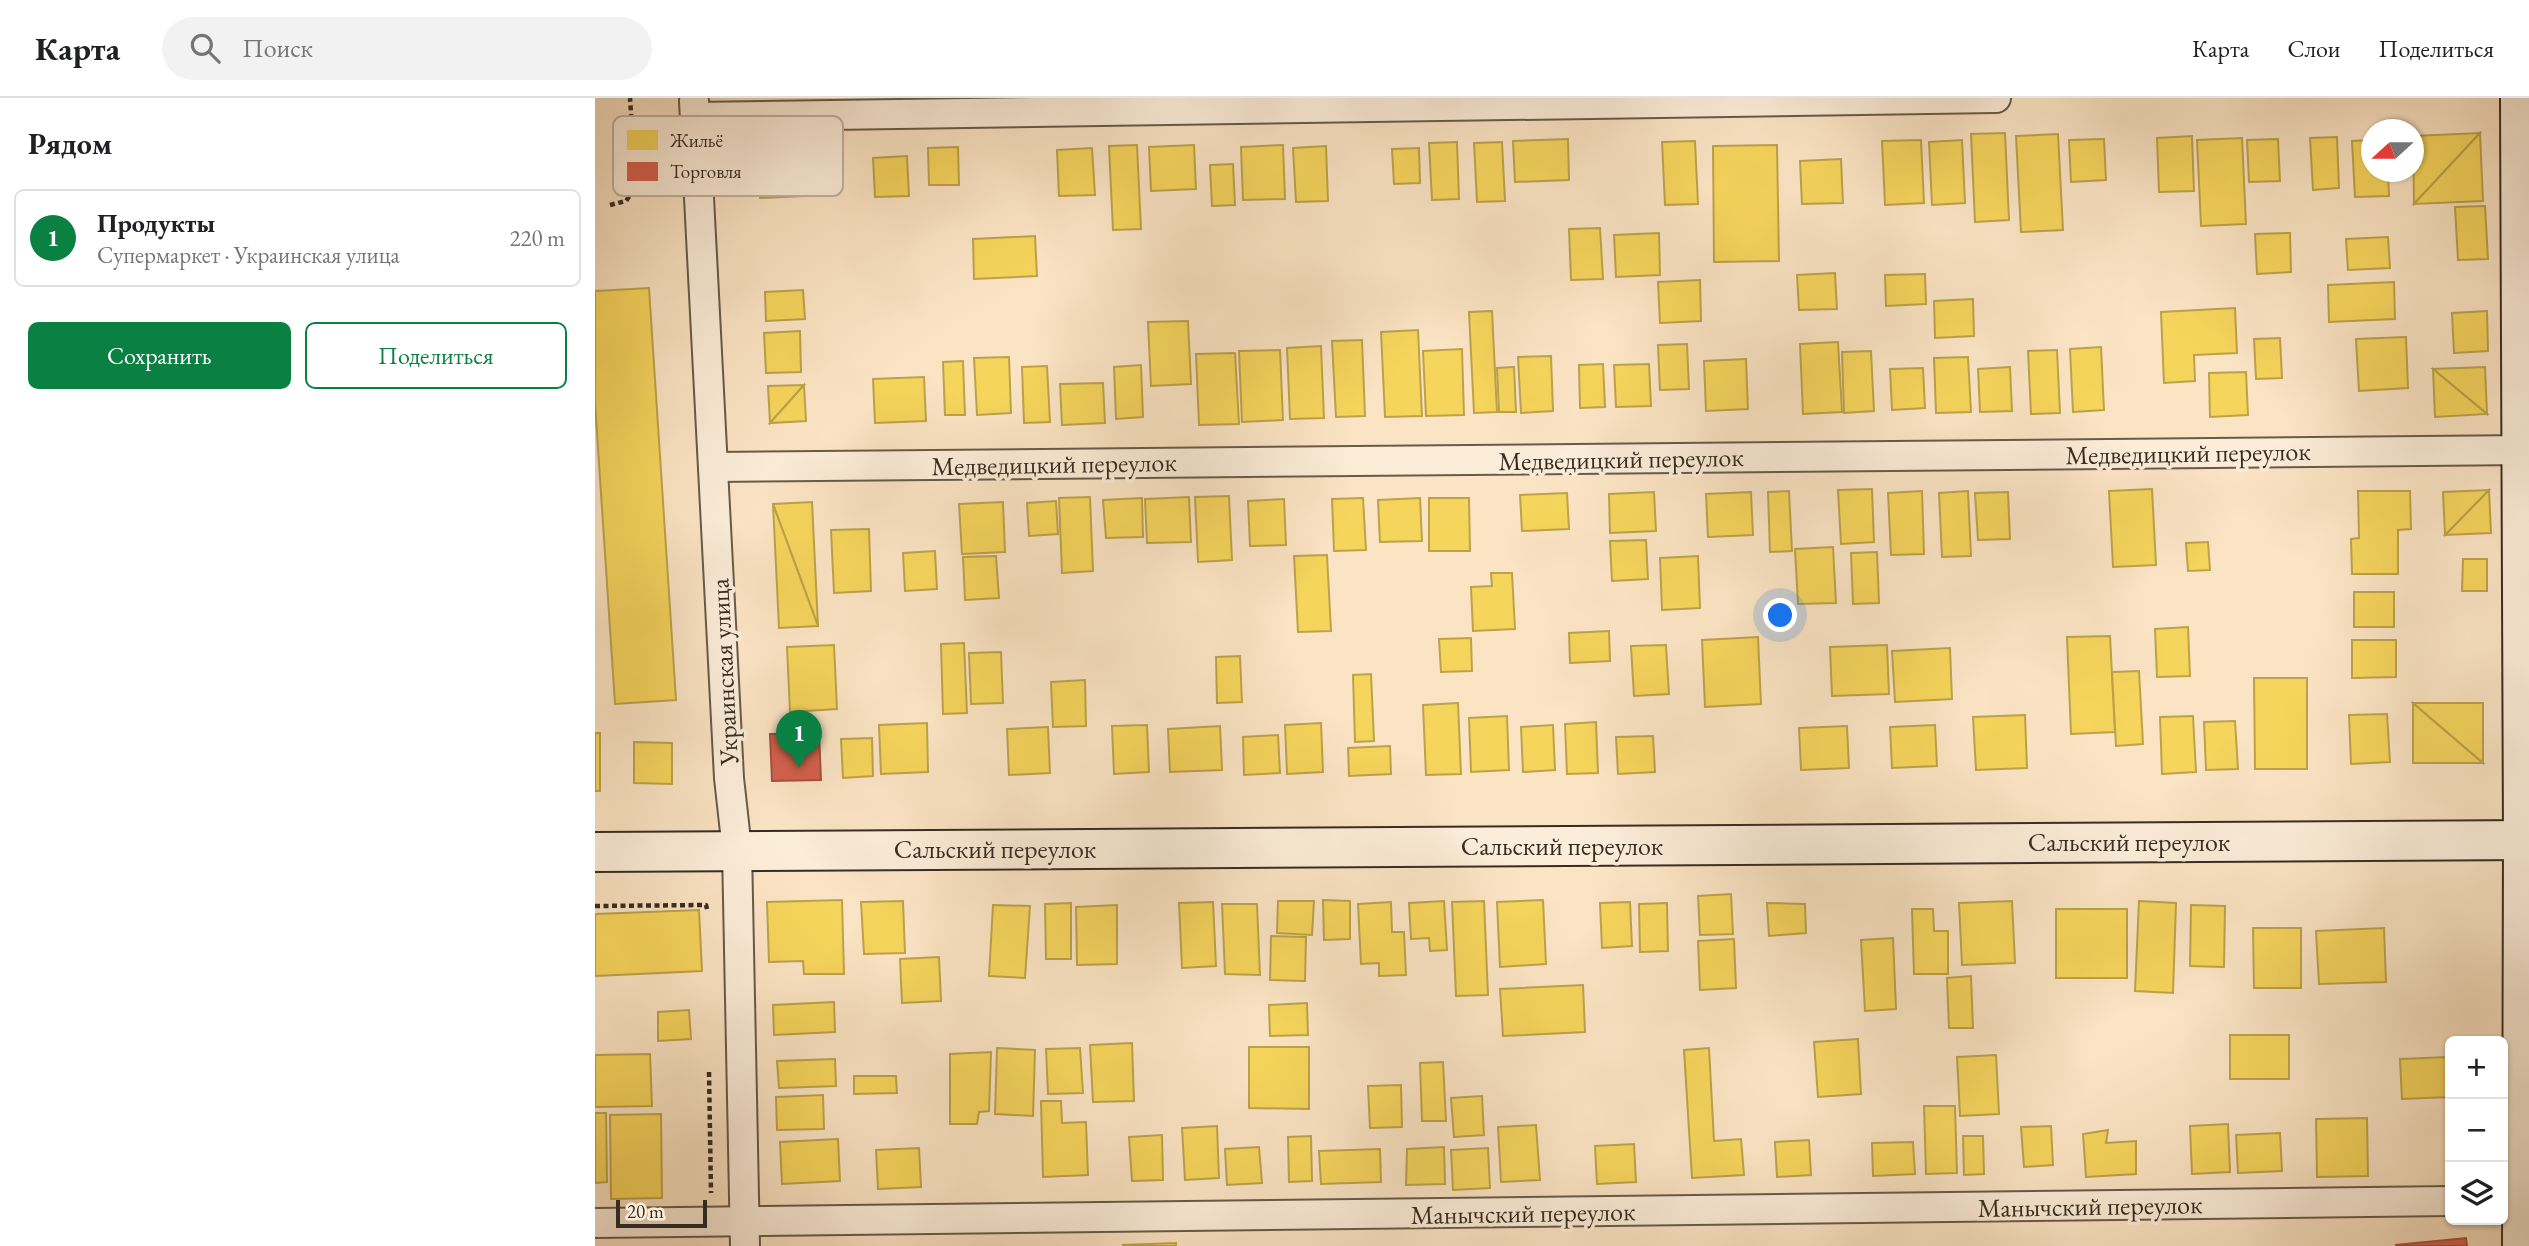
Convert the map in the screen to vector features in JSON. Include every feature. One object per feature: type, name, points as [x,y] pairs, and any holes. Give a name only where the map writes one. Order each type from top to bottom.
[{"type":"main road","points":[[2520,98],[2525,450],[2526,840],[2518,1200],[2522,1246]]},
{"type":"main road","name":"Сальский переулок","points":[[595,852],[2526,840]]},
{"type":"street","points":[[695,108],[1996,98]]},
{"type":"street","name":"Украинская улица","points":[[699,196],[729,778],[737,850],[744,1234]]},
{"type":"street","name":"Медведицкий переулок","points":[[713,467],[2525,450]]},
{"type":"street","name":"Манычский переулок","points":[[595,1223],[711,1223],[744,1234],[2445,1202]]},
{"type":"path","points":[[630,98],[631,116]]},
{"type":"path","points":[[610,205],[626,201],[630,196]]},
{"type":"path","points":[[595,906],[706,905],[707,919]]},
{"type":"path","points":[[709,1067],[711,1223]]},
{"type":"building: Жильё","points":[[2005,133],[2009,220],[1975,222],[1971,134]]},
{"type":"building: Жильё","points":[[2480,133],[2414,204],[2414,182],[2424,182],[2424,136]]},
{"type":"building: Жильё","points":[[2480,133],[2483,201],[2414,204]]},
{"type":"building: Жильё","points":[[2058,134],[2063,230],[2021,232],[2016,136]]},
{"type":"building: Жильё","points":[[2192,136],[2194,191],[2159,192],[2157,138]]},
{"type":"building: Жильё","points":[[2337,137],[2339,188],[2313,190],[2310,138]]},
{"type":"building: Жильё","points":[[2242,138],[2246,224],[2201,226],[2197,140]]},
{"type":"building: Жильё","points":[[1568,139],[1569,180],[1515,182],[1513,141]]},
{"type":"building: Жильё","points":[[2104,139],[2106,180],[2071,182],[2069,140]]},
{"type":"building: Жильё","points":[[2278,139],[2280,181],[2249,182],[2247,140]]},
{"type":"building: Жильё","points":[[1921,140],[1924,203],[1885,205],[1882,141]]},
{"type":"building: Жильё","points":[[1962,140],[1965,203],[1932,205],[1929,142]]},
{"type":"building: Жильё","points":[[1695,141],[1698,204],[1665,205],[1662,142]]},
{"type":"building: Жильё","points":[[2352,141],[2361,141],[2361,182],[2388,182],[2389,196],[2355,197]]},
{"type":"building: Жильё","points":[[1457,142],[1459,199],[1432,200],[1429,143]]},
{"type":"building: Жильё","points":[[1502,142],[1505,201],[1477,202],[1474,143]]},
{"type":"building: Жильё","points":[[1137,145],[1141,229],[1113,230],[1109,146]]},
{"type":"building: Жильё","points":[[1194,145],[1196,189],[1151,191],[1149,147]]},
{"type":"building: Жильё","points":[[1283,145],[1285,199],[1243,200],[1241,147]]},
{"type":"building: Жильё","points":[[1777,145],[1779,261],[1714,262],[1713,146]]},
{"type":"building: Жильё","points":[[1326,146],[1328,201],[1296,202],[1293,148]]},
{"type":"building: Жильё","points":[[958,147],[959,185],[929,185],[928,148]]},
{"type":"building: Жильё","points":[[1092,148],[1095,195],[1059,196],[1057,150]]},
{"type":"building: Жильё","points":[[1419,148],[1420,183],[1394,184],[1392,149]]},
{"type":"building: Жильё","points":[[907,156],[909,196],[875,197],[873,158]]},
{"type":"building: Жильё","points":[[1841,159],[1843,203],[1802,204],[1800,161]]},
{"type":"building: Жильё","points":[[1233,164],[1235,205],[1212,206],[1210,165]]},
{"type":"building: Жильё","points":[[760,196],[802,196],[760,198]]},
{"type":"building: Жильё","points":[[2485,206],[2488,259],[2458,260],[2455,207]]},
{"type":"building: Жильё","points":[[1600,228],[1603,279],[1571,280],[1569,229]]},
{"type":"building: Жильё","points":[[1659,233],[1660,275],[1616,277],[1614,235]]},
{"type":"building: Жильё","points":[[2290,233],[2291,272],[2257,274],[2255,234]]},
{"type":"building: Жильё","points":[[1035,236],[1037,276],[974,279],[973,239]]},
{"type":"building: Жильё","points":[[2388,237],[2390,268],[2348,270],[2346,239]]},
{"type":"building: Жильё","points":[[1835,273],[1837,309],[1799,310],[1797,275]]},
{"type":"building: Жильё","points":[[1925,274],[1926,304],[1886,306],[1885,275]]},
{"type":"building: Жильё","points":[[1700,280],[1701,321],[1660,323],[1658,282]]},
{"type":"building: Жильё","points":[[2394,282],[2395,319],[2329,322],[2328,285]]},
{"type":"building: Жильё","points":[[649,288],[676,700],[615,704],[595,403],[595,291]]},
{"type":"building: Жильё","points":[[803,290],[805,319],[766,321],[765,292]]},
{"type":"building: Жильё","points":[[1973,299],[1974,336],[1935,338],[1934,301]]},
{"type":"building: Жильё","points":[[2235,308],[2237,353],[2194,355],[2195,381],[2164,383],[2161,312]]},
{"type":"building: Жильё","points":[[1492,311],[1497,412],[1474,413],[1469,312]]},
{"type":"building: Жильё","points":[[2487,311],[2488,351],[2454,353],[2452,313]]},
{"type":"building: Жильё","points":[[1188,321],[1191,384],[1151,386],[1148,322]]},
{"type":"building: Жильё","points":[[1418,330],[1422,416],[1385,417],[1381,332]]},
{"type":"building: Жильё","points":[[800,331],[801,372],[766,373],[764,333]]},
{"type":"building: Жильё","points":[[2406,337],[2408,388],[2359,391],[2356,339]]},
{"type":"building: Жильё","points":[[2280,338],[2282,378],[2256,379],[2254,339]]},
{"type":"building: Жильё","points":[[1362,340],[1365,416],[1336,417],[1332,341]]},
{"type":"building: Жильё","points":[[1838,342],[1842,412],[1803,414],[1800,344]]},
{"type":"building: Жильё","points":[[1687,344],[1689,389],[1660,390],[1658,345]]},
{"type":"building: Жильё","points":[[1321,346],[1324,418],[1290,419],[1287,348]]},
{"type":"building: Жильё","points":[[2101,347],[2104,410],[2073,412],[2070,349]]},
{"type":"building: Жильё","points":[[1462,349],[1464,415],[1426,416],[1423,351]]},
{"type":"building: Жильё","points":[[1280,350],[1283,420],[1242,422],[1239,351]]},
{"type":"building: Жильё","points":[[2057,350],[2060,413],[2031,414],[2028,351]]},
{"type":"building: Жильё","points":[[1871,351],[1874,411],[1844,413],[1842,352]]},
{"type":"building: Жильё","points":[[1235,353],[1239,424],[1199,425],[1196,354]]},
{"type":"building: Жильё","points":[[1551,356],[1553,411],[1521,413],[1518,357]]},
{"type":"building: Жильё","points":[[1009,357],[1011,413],[977,415],[974,358]]},
{"type":"building: Жильё","points":[[1968,357],[1971,412],[1936,413],[1934,358]]},
{"type":"building: Жильё","points":[[1746,359],[1748,409],[1706,411],[1704,361]]},
{"type":"building: Жильё","points":[[963,361],[965,415],[945,415],[943,362]]},
{"type":"building: Жильё","points":[[1603,364],[1605,407],[1580,408],[1579,365]]},
{"type":"building: Жильё","points":[[1649,364],[1651,406],[1616,407],[1614,365]]},
{"type":"building: Жильё","points":[[1141,365],[1143,417],[1116,419],[1114,367]]},
{"type":"building: Жильё","points":[[1047,366],[1050,422],[1024,423],[1022,367]]},
{"type":"building: Жильё","points":[[1514,367],[1516,412],[1499,412],[1497,368]]},
{"type":"building: Жильё","points":[[2010,367],[2012,411],[1980,412],[1978,369]]},
{"type":"building: Жильё","points":[[2485,367],[2487,414],[2433,369]]},
{"type":"building: Жильё","points":[[1923,368],[1925,408],[1892,410],[1890,369]]},
{"type":"building: Жильё","points":[[2433,369],[2487,414],[2435,417]]},
{"type":"building: Жильё","points":[[2246,372],[2248,415],[2210,417],[2209,373]]},
{"type":"building: Жильё","points":[[924,377],[926,421],[875,423],[873,379]]},
{"type":"building: Жильё","points":[[1103,383],[1105,423],[1062,425],[1060,384]]},
{"type":"building: Жильё","points":[[804,385],[770,423],[768,386]]},
{"type":"building: Жильё","points":[[804,385],[806,421],[770,423]]},
{"type":"building: Жильё","points":[[1872,489],[1874,542],[1841,544],[1838,490]]},
{"type":"building: Жильё","points":[[2152,489],[2156,565],[2113,567],[2109,491]]},
{"type":"building: Жильё","points":[[2489,490],[2491,533],[2445,535]]},
{"type":"building: Жильё","points":[[2489,490],[2445,535],[2443,492]]},
{"type":"building: Жильё","points":[[1789,491],[1792,551],[1770,552],[1768,492]]},
{"type":"building: Жильё","points":[[1922,491],[1924,554],[1891,555],[1888,493]]},
{"type":"building: Жильё","points":[[1968,491],[1971,556],[1942,557],[1939,493]]},
{"type":"building: Жильё","points":[[2358,491],[2410,491],[2411,529],[2398,530],[2398,574],[2352,574],[2351,539],[2359,538]]},
{"type":"building: Жильё","points":[[1654,492],[1656,531],[1610,533],[1609,494]]},
{"type":"building: Жильё","points":[[1751,492],[1753,535],[1708,537],[1706,494]]},
{"type":"building: Жильё","points":[[2008,492],[2010,539],[1978,540],[1975,493]]},
{"type":"building: Жильё","points":[[1567,493],[1569,529],[1522,531],[1520,495]]},
{"type":"building: Жильё","points":[[1229,496],[1232,560],[1198,562],[1195,497]]},
{"type":"building: Жильё","points":[[1090,497],[1093,571],[1062,573],[1059,498]]},
{"type":"building: Жильё","points":[[1189,497],[1191,542],[1147,543],[1145,499]]},
{"type":"building: Жильё","points":[[1142,498],[1143,537],[1106,538],[1103,500]]},
{"type":"building: Жильё","points":[[1363,498],[1366,550],[1334,551],[1332,499]]},
{"type":"building: Жильё","points":[[1420,498],[1422,541],[1380,542],[1378,500]]},
{"type":"building: Жильё","points":[[1429,498],[1469,498],[1470,551],[1429,551]]},
{"type":"building: Жильё","points":[[1284,499],[1286,545],[1250,546],[1248,501]]},
{"type":"building: Жильё","points":[[1056,501],[1058,534],[1029,536],[1027,503]]},
{"type":"building: Жильё","points":[[812,502],[818,626],[773,504]]},
{"type":"building: Жильё","points":[[1003,502],[1005,552],[962,554],[959,504]]},
{"type":"building: Жильё","points":[[773,504],[818,626],[779,628]]},
{"type":"building: Жильё","points":[[869,529],[871,591],[834,593],[831,530]]},
{"type":"building: Жильё","points":[[1646,540],[1648,579],[1612,581],[1610,541]]},
{"type":"building: Жильё","points":[[2208,542],[2210,570],[2188,571],[2186,543]]},
{"type":"building: Жильё","points":[[1833,547],[1836,603],[1798,604],[1795,549]]},
{"type":"building: Жильё","points":[[935,551],[937,589],[905,591],[903,553]]},
{"type":"building: Жильё","points":[[1877,552],[1879,603],[1853,604],[1851,553]]},
{"type":"building: Жильё","points":[[1327,555],[1331,631],[1298,632],[1294,556]]},
{"type":"building: Жильё","points":[[996,556],[999,598],[965,600],[963,557]]},
{"type":"building: Жильё","points":[[1698,556],[1700,608],[1662,610],[1660,558]]},
{"type":"building: Жильё","points":[[2463,559],[2487,559],[2487,591],[2462,591]]},
{"type":"building: Жильё","points":[[1491,573],[1512,573],[1515,629],[1473,631],[1471,587],[1492,586]]},
{"type":"building: Жильё","points":[[2354,592],[2394,592],[2394,627],[2354,627]]},
{"type":"building: Жильё","points":[[2188,627],[2190,676],[2157,677],[2155,629]]},
{"type":"building: Жильё","points":[[1609,631],[1610,661],[1570,663],[1569,633]]},
{"type":"building: Жильё","points":[[2110,636],[2115,732],[2071,734],[2067,637]]},
{"type":"building: Жильё","points":[[1758,637],[1761,704],[1705,707],[1702,640]]},
{"type":"building: Жильё","points":[[1471,638],[1472,671],[1441,672],[1439,639]]},
{"type":"building: Жильё","points":[[2352,640],[2396,640],[2396,677],[2352,678]]},
{"type":"building: Жильё","points":[[964,643],[967,713],[943,714],[941,644]]},
{"type":"building: Жильё","points":[[834,645],[837,709],[790,712],[787,647]]},
{"type":"building: Жильё","points":[[1666,645],[1669,694],[1634,696],[1631,646]]},
{"type":"building: Жильё","points":[[1887,645],[1889,694],[1832,696],[1830,647]]},
{"type":"building: Жильё","points":[[1950,648],[1952,699],[1895,702],[1892,651]]},
{"type":"building: Жильё","points":[[1001,652],[1003,703],[971,704],[969,653]]},
{"type":"building: Жильё","points":[[1240,656],[1242,702],[1217,703],[1216,657]]},
{"type":"building: Жильё","points":[[2139,671],[2143,744],[2116,746],[2112,672]]},
{"type":"building: Жильё","points":[[1371,674],[1374,741],[1355,742],[1353,675]]},
{"type":"building: Жильё","points":[[2254,678],[2307,678],[2307,769],[2255,769]]},
{"type":"building: Жильё","points":[[1085,680],[1086,726],[1053,727],[1051,682]]},
{"type":"building: Жильё","points":[[1458,703],[1461,774],[1426,775],[1423,705]]},
{"type":"building: Жильё","points":[[2413,703],[2483,763],[2413,763]]},
{"type":"building: Жильё","points":[[2413,703],[2483,703],[2483,763]]},
{"type":"building: Жильё","points":[[2387,714],[2390,762],[2351,764],[2349,715]]},
{"type":"building: Жильё","points":[[2025,715],[2027,768],[1976,770],[1973,717]]},
{"type":"building: Жильё","points":[[1507,716],[1509,770],[1471,772],[1469,718]]},
{"type":"building: Жильё","points":[[2193,716],[2196,772],[2162,774],[2160,717]]},
{"type":"building: Жильё","points":[[2235,721],[2238,769],[2206,770],[2204,722]]},
{"type":"building: Жильё","points":[[1596,722],[1598,773],[1567,774],[1565,724]]},
{"type":"building: Жильё","points":[[927,723],[928,772],[881,774],[879,725]]},
{"type":"building: Жильё","points":[[1321,723],[1323,772],[1287,774],[1285,725]]},
{"type":"building: Жильё","points":[[1147,725],[1149,772],[1114,774],[1112,726]]},
{"type":"building: Жильё","points":[[1553,725],[1555,770],[1523,772],[1521,727]]},
{"type":"building: Жильё","points":[[1935,725],[1937,766],[1892,768],[1890,727]]},
{"type":"building: Жильё","points":[[1220,726],[1222,770],[1170,772],[1168,729]]},
{"type":"building: Жильё","points":[[1847,726],[1849,768],[1801,770],[1799,728]]},
{"type":"building: Жильё","points":[[1048,727],[1050,773],[1009,775],[1007,729]]},
{"type":"building: Жильё","points":[[595,733],[600,733],[600,791],[595,791]]},
{"type":"building: Жильё","points":[[1278,735],[1280,773],[1244,775],[1243,737]]},
{"type":"building: Жильё","points":[[1653,736],[1655,772],[1618,774],[1616,737]]},
{"type":"building: Жильё","points":[[872,738],[873,776],[843,778],[841,739]]},
{"type":"building: Жильё","points":[[634,742],[672,743],[672,784],[634,783]]},
{"type":"building: Жильё","points":[[1390,746],[1391,774],[1349,776],[1348,748]]},
{"type":"building: Жильё","points":[[1731,894],[1733,934],[1700,935],[1698,896]]},
{"type":"building: Жильё","points":[[842,900],[844,974],[804,974],[803,961],[769,962],[767,902]]},
{"type":"building: Жильё","points":[[1323,900],[1350,901],[1350,939],[1324,940]]},
{"type":"building: Жильё","points":[[1543,900],[1546,964],[1500,967],[1497,902]]},
{"type":"building: Жильё","points":[[903,901],[905,953],[864,954],[861,902]]},
{"type":"building: Жильё","points":[[1278,901],[1314,901],[1312,935],[1277,933]]},
{"type":"building: Жильё","points":[[1444,901],[1447,950],[1430,951],[1429,938],[1411,939],[1409,903]]},
{"type":"building: Жильё","points":[[1484,901],[1488,995],[1456,996],[1452,902]]},
{"type":"building: Жильё","points":[[2012,901],[2015,963],[1962,965],[1959,903]]},
{"type":"building: Жильё","points":[[2139,901],[2176,903],[2173,993],[2135,991]]},
{"type":"building: Жильё","points":[[1213,902],[1216,966],[1182,968],[1179,903]]},
{"type":"building: Жильё","points":[[1391,902],[1392,932],[1404,932],[1406,975],[1379,976],[1379,963],[1361,964],[1358,904]]},
{"type":"building: Жильё","points":[[1630,902],[1632,946],[1602,948],[1600,903]]},
{"type":"building: Жильё","points":[[1071,903],[1071,959],[1046,959],[1045,904]]},
{"type":"building: Жильё","points":[[1667,903],[1668,951],[1640,952],[1639,904]]},
{"type":"building: Жильё","points":[[1767,903],[1805,904],[1806,933],[1769,936]]},
{"type":"building: Жильё","points":[[1222,904],[1257,904],[1260,975],[1225,974]]},
{"type":"building: Жильё","points":[[993,905],[1030,906],[1025,978],[989,976]]},
{"type":"building: Жильё","points":[[1117,905],[1117,964],[1077,965],[1076,907]]},
{"type":"building: Жильё","points":[[2191,905],[2225,906],[2224,967],[2190,966]]},
{"type":"building: Жильё","points":[[1912,909],[1933,909],[1934,931],[1948,931],[1948,974],[1914,974]]},
{"type":"building: Жильё","points":[[2056,909],[2127,909],[2127,978],[2056,978]]},
{"type":"building: Жильё","points":[[699,910],[702,971],[595,976],[595,914]]},
{"type":"building: Жильё","points":[[2253,928],[2301,928],[2301,988],[2254,988]]},
{"type":"building: Жильё","points":[[2384,928],[2386,982],[2319,984],[2316,931]]},
{"type":"building: Жильё","points":[[1271,936],[1306,937],[1305,981],[1270,980]]},
{"type":"building: Жильё","points":[[1893,938],[1896,1009],[1865,1011],[1861,940]]},
{"type":"building: Жильё","points":[[1734,939],[1736,988],[1700,990],[1698,941]]},
{"type":"building: Жильё","points":[[939,957],[941,1001],[902,1003],[900,959]]},
{"type":"building: Жильё","points":[[1971,976],[1973,1028],[1949,1028],[1947,978]]},
{"type":"building: Жильё","points":[[1583,985],[1585,1032],[1503,1036],[1500,989]]},
{"type":"building: Жильё","points":[[834,1002],[835,1032],[774,1035],[773,1005]]},
{"type":"building: Жильё","points":[[1307,1003],[1308,1035],[1270,1036],[1269,1005]]},
{"type":"building: Жильё","points":[[689,1010],[691,1039],[658,1041],[658,1012]]},
{"type":"building: Жильё","points":[[2230,1035],[2289,1035],[2289,1079],[2230,1079]]},
{"type":"building: Жильё","points":[[1858,1039],[1861,1094],[1818,1097],[1814,1042]]},
{"type":"building: Жильё","points":[[1132,1043],[1134,1101],[1093,1102],[1090,1045]]},
{"type":"building: Жильё","points":[[1249,1047],[1309,1047],[1309,1109],[1249,1108]]},
{"type":"building: Жильё","points":[[997,1048],[1035,1050],[1033,1116],[995,1114]]},
{"type":"building: Жильё","points":[[1080,1048],[1083,1093],[1048,1094],[1046,1049]]},
{"type":"building: Жильё","points":[[1709,1048],[1714,1141],[1741,1139],[1744,1175],[1692,1178],[1684,1050]]},
{"type":"building: Жильё","points":[[991,1052],[989,1111],[979,1112],[977,1124],[950,1124],[950,1054]]},
{"type":"building: Жильё","points":[[650,1054],[652,1106],[595,1107],[595,1055]]},
{"type":"building: Жильё","points":[[1996,1055],[1999,1114],[1960,1116],[1957,1057]]},
{"type":"building: Жильё","points":[[2445,1057],[2445,1097],[2402,1099],[2400,1059]]},
{"type":"building: Жильё","points":[[835,1059],[836,1086],[779,1088],[777,1061]]},
{"type":"building: Жильё","points":[[1443,1062],[1446,1121],[1422,1121],[1420,1063]]},
{"type":"building: Жильё","points":[[854,1076],[896,1076],[897,1093],[854,1094]]},
{"type":"building: Жильё","points":[[1401,1085],[1402,1127],[1370,1128],[1368,1086]]},
{"type":"building: Жильё","points":[[823,1095],[824,1129],[777,1130],[776,1097]]},
{"type":"building: Жильё","points":[[1482,1096],[1484,1135],[1454,1137],[1451,1098]]},
{"type":"building: Жильё","points":[[1041,1101],[1061,1101],[1062,1123],[1086,1122],[1088,1175],[1043,1177]]},
{"type":"building: Жильё","points":[[1924,1106],[1955,1106],[1957,1173],[1926,1174]]},
{"type":"building: Жильё","points":[[595,1113],[606,1113],[607,1182],[595,1183]]},
{"type":"building: Жильё","points":[[661,1114],[662,1198],[611,1199],[610,1115]]},
{"type":"building: Жильё","points":[[2367,1118],[2368,1176],[2317,1177],[2316,1119]]},
{"type":"building: Жильё","points":[[2228,1124],[2230,1172],[2192,1174],[2190,1126]]},
{"type":"building: Жильё","points":[[1536,1125],[1540,1180],[1501,1182],[1498,1127]]},
{"type":"building: Жильё","points":[[1217,1126],[1219,1178],[1185,1180],[1182,1128]]},
{"type":"building: Жильё","points":[[2051,1126],[2053,1165],[2024,1167],[2021,1127]]},
{"type":"building: Жильё","points":[[2108,1130],[2106,1143],[2136,1141],[2136,1174],[2086,1177],[2083,1134]]},
{"type":"building: Жильё","points":[[2280,1133],[2282,1171],[2238,1173],[2236,1135]]},
{"type":"building: Жильё","points":[[1162,1135],[1163,1180],[1132,1181],[1129,1137]]},
{"type":"building: Жильё","points":[[1311,1136],[1312,1181],[1289,1182],[1288,1137]]},
{"type":"building: Жильё","points":[[1963,1136],[1983,1136],[1984,1174],[1964,1175]]},
{"type":"building: Жильё","points":[[838,1139],[840,1181],[782,1184],[780,1142]]},
{"type":"building: Жильё","points":[[1809,1140],[1811,1175],[1777,1177],[1775,1142]]},
{"type":"building: Жильё","points":[[1913,1142],[1915,1174],[1873,1176],[1872,1143]]},
{"type":"building: Жильё","points":[[1634,1144],[1636,1182],[1597,1184],[1595,1146]]},
{"type":"building: Жильё","points":[[1259,1147],[1262,1183],[1227,1185],[1225,1149]]},
{"type":"building: Жильё","points":[[1444,1147],[1445,1184],[1406,1185],[1407,1149]]},
{"type":"building: Жильё","points":[[919,1148],[921,1187],[878,1189],[876,1150]]},
{"type":"building: Жильё","points":[[1488,1148],[1490,1188],[1453,1190],[1451,1150]]},
{"type":"building: Жильё","points":[[1380,1149],[1381,1182],[1321,1184],[1319,1151]]},
{"type":"building: Жильё","points":[[1176,1243],[1176,1246],[1123,1246],[1123,1245]]},
{"type":"building: Торговля","points":[[819,733],[821,780],[772,781],[770,734]]},
{"type":"building: Торговля","points":[[2466,1238],[2467,1246],[2396,1246],[2396,1245]]},
{"type":"place","name":"Продукты","points":[[799,768]]}]
